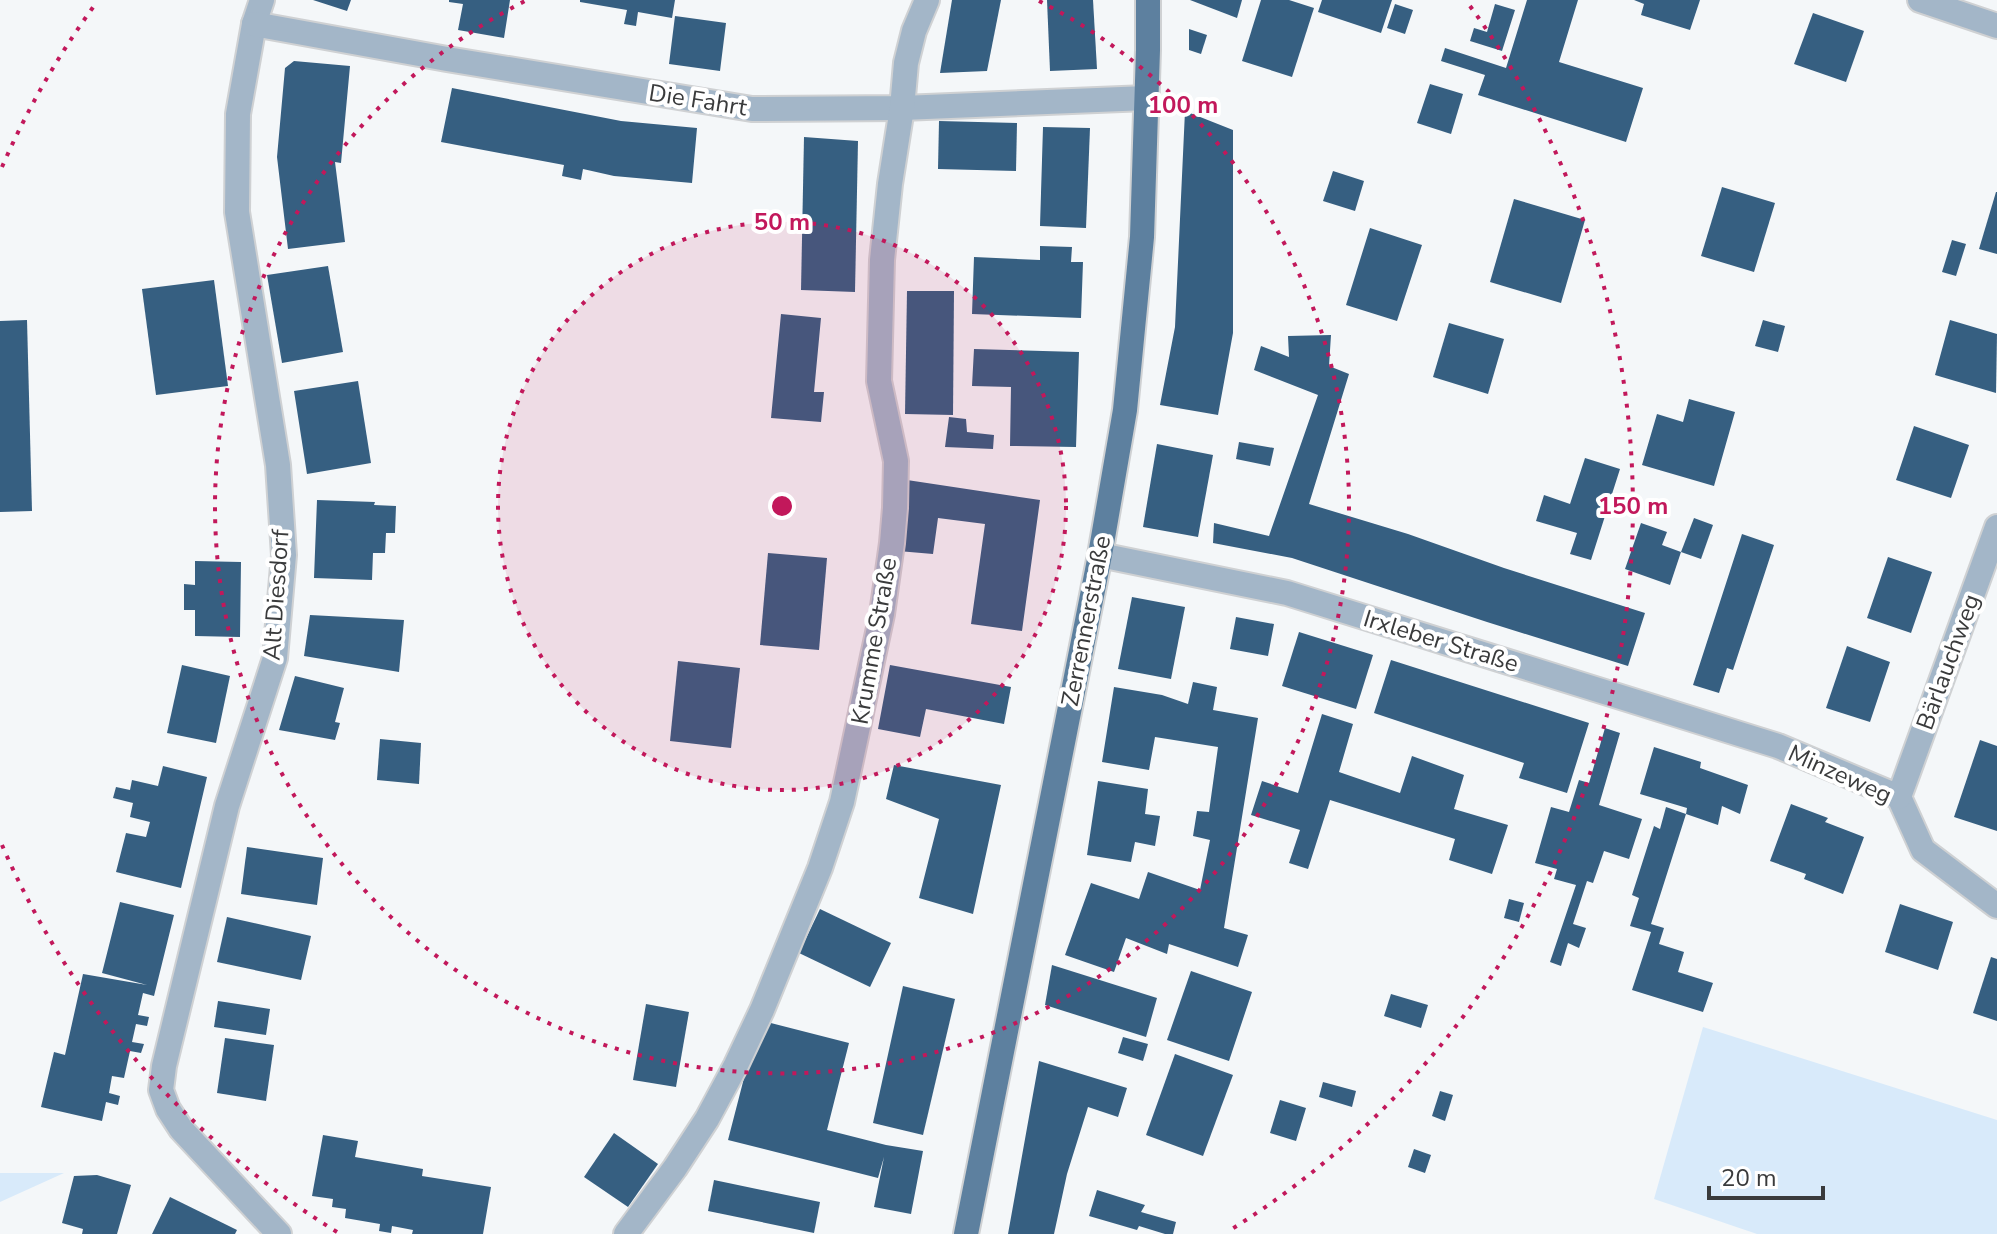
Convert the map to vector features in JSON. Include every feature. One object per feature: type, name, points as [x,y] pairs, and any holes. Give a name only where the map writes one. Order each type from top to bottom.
[{"type":"main road","name":"Zerrennerstraße","points":[[966,1234],[1100,555],[1125,410],[1142,237],[1148,0]]},
{"type":"street","name":"Alt Diesdorf","points":[[262,0],[254,24],[238,114],[237,212],[278,465],[284,555],[275,658],[227,806],[164,1066],[161,1090],[168,1109],[181,1129],[279,1234]]},
{"type":"street","name":"Krumme Straße","points":[[626,1234],[707,1119],[736,1065],[820,868],[842,802],[882,614],[894,520],[896,461],[879,381],[882,260],[904,72],[914,31],[927,0]]},
{"type":"street","points":[[1920,0],[1997,26]]},
{"type":"street","name":"Die Fahrt","points":[[254,24],[752,109],[902,108],[1147,98]]},
{"type":"street","name":"Bärlauchweg","points":[[1899,797],[1997,527]]},
{"type":"street","name":"Irxleber Straße","points":[[1100,555],[1287,593],[1778,746]]},
{"type":"street","name":"Minzeweg","points":[[1778,746],[1899,797],[1923,850],[1997,906]]},
{"type":"shaded area","points":[[1703,1027],[1997,1120],[1997,1234],[1757,1234],[1654,1199]]},
{"type":"shaded area","points":[[0,1173],[64,1173],[0,1202]]},
{"type":"building","points":[[313,0],[351,0],[347,11]]},
{"type":"building","points":[[449,0],[510,0],[504,38],[458,30],[463,4]]},
{"type":"building","points":[[580,0],[675,0],[672,18],[638,12],[636,26],[624,24],[627,10]]},
{"type":"building","points":[[952,0],[1001,0],[987,71],[940,73]]},
{"type":"building","points":[[1047,0],[1093,0],[1097,69],[1050,71]]},
{"type":"building","points":[[1190,0],[1242,0],[1237,18]]},
{"type":"building","points":[[1261,0],[1289,0],[1314,8],[1292,77],[1242,61]]},
{"type":"building","points":[[1322,0],[1392,0],[1381,33],[1318,12]]},
{"type":"building","points":[[1527,0],[1578,0],[1559,62],[1643,88],[1626,142],[1478,95],[1485,75],[1441,61],[1445,48],[1506,68]]},
{"type":"building","points":[[1634,0],[1700,0],[1690,30],[1641,15],[1644,4]]},
{"type":"building","points":[[1395,4],[1413,10],[1405,34],[1387,28]]},
{"type":"building","points":[[1495,4],[1515,10],[1502,51],[1470,41],[1474,28],[1487,32]]},
{"type":"building","points":[[1813,13],[1864,31],[1846,82],[1794,64]]},
{"type":"building","points":[[675,16],[726,23],[720,71],[669,64]]},
{"type":"building","points":[[1189,29],[1207,35],[1201,54],[1189,50]]},
{"type":"building","points":[[294,61],[350,66],[341,163],[335,162],[345,242],[288,249],[277,157],[285,68]]},
{"type":"building","points":[[1430,84],[1463,94],[1451,134],[1417,123]]},
{"type":"building","points":[[452,88],[621,121],[697,128],[692,183],[614,176],[583,169],[581,180],[562,176],[564,165],[441,142]]},
{"type":"building","points":[[1185,111],[1233,130],[1233,333],[1218,415],[1160,405],[1175,327]]},
{"type":"building","points":[[939,121],[1017,123],[1016,171],[938,169]]},
{"type":"building","points":[[1043,127],[1090,128],[1086,228],[1040,226]]},
{"type":"building","points":[[804,137],[858,141],[855,292],[801,290]]},
{"type":"building","points":[[1333,171],[1364,181],[1355,211],[1323,201]]},
{"type":"building","points":[[1722,187],[1775,203],[1754,272],[1701,256]]},
{"type":"building","points":[[1997,192],[1997,254],[1979,249]]},
{"type":"building","points":[[1514,199],[1585,220],[1561,303],[1490,282]]},
{"type":"building","points":[[1370,228],[1422,245],[1397,321],[1346,305]]},
{"type":"building","points":[[1952,240],[1966,244],[1956,276],[1942,272]]},
{"type":"building","points":[[1040,246],[1072,247],[1071,262],[1083,262],[1081,318],[972,314],[974,257],[1040,260]]},
{"type":"building","points":[[328,266],[343,352],[282,363],[267,275]]},
{"type":"building","points":[[214,280],[228,386],[156,395],[142,289]]},
{"type":"building","points":[[907,291],[954,291],[953,415],[905,414]]},
{"type":"building","points":[[781,314],[821,318],[814,392],[824,392],[821,422],[771,418]]},
{"type":"building","points":[[27,320],[32,511],[0,512],[0,321]]},
{"type":"building","points":[[1763,320],[1785,326],[1778,352],[1755,346]]},
{"type":"building","points":[[1950,320],[1997,334],[1996,393],[1935,375]]},
{"type":"building","points":[[1449,323],[1504,339],[1488,394],[1433,377]]},
{"type":"building","points":[[1331,335],[1329,366],[1349,374],[1309,504],[1645,613],[1628,666],[1292,558],[1213,543],[1214,523],[1269,536],[1318,395],[1254,370],[1261,346],[1289,357],[1288,336]]},
{"type":"building","points":[[974,349],[1079,352],[1076,447],[1010,446],[1011,387],[972,386]]},
{"type":"building","points":[[358,381],[371,463],[307,474],[294,391]]},
{"type":"building","points":[[1689,399],[1735,412],[1714,486],[1642,465],[1657,414],[1683,422]]},
{"type":"building","points":[[949,417],[966,419],[967,432],[994,435],[993,449],[945,447]]},
{"type":"building","points":[[1914,426],[1969,445],[1951,498],[1896,480]]},
{"type":"building","points":[[1239,442],[1274,448],[1270,466],[1236,459]]},
{"type":"building","points":[[1157,444],[1213,455],[1198,537],[1143,527]]},
{"type":"building","points":[[1585,458],[1620,469],[1591,560],[1570,554],[1577,533],[1536,521],[1544,495],[1570,504]]},
{"type":"building","points":[[907,480],[1040,500],[1022,631],[971,624],[985,524],[938,518],[933,554],[898,551]]},
{"type":"building","points":[[317,500],[396,506],[395,533],[386,533],[385,553],[373,553],[372,580],[314,578]]},
{"type":"building","points":[[1694,518],[1713,525],[1701,559],[1681,552]]},
{"type":"building","points":[[1641,523],[1667,532],[1662,545],[1681,552],[1670,585],[1625,569]]},
{"type":"building","points":[[1742,534],[1774,545],[1733,670],[1727,668],[1719,693],[1693,685]]},
{"type":"building","points":[[768,553],[827,558],[819,650],[760,645]]},
{"type":"building","points":[[1888,557],[1932,572],[1911,633],[1867,618]]},
{"type":"building","points":[[195,561],[241,562],[240,637],[195,636],[195,610],[184,610],[184,584],[195,585]]},
{"type":"building","points":[[1132,597],[1185,607],[1171,679],[1118,669]]},
{"type":"building","points":[[310,615],[404,620],[399,672],[304,656]]},
{"type":"building","points":[[1236,617],[1274,624],[1268,656],[1230,649]]},
{"type":"building","points":[[1299,632],[1373,655],[1356,709],[1282,686]]},
{"type":"building","points":[[1847,646],[1890,662],[1870,722],[1826,708]]},
{"type":"building","points":[[1391,660],[1589,723],[1567,793],[1519,778],[1524,763],[1374,713]]},
{"type":"building","points":[[678,661],[740,668],[731,748],[670,741]]},
{"type":"building","points":[[182,665],[230,676],[216,743],[167,733]]},
{"type":"building","points":[[890,665],[1011,687],[1004,724],[926,709],[920,737],[878,729]]},
{"type":"building","points":[[295,676],[344,688],[335,722],[340,723],[335,740],[279,730]]},
{"type":"building","points":[[1193,682],[1217,687],[1213,710],[1258,718],[1224,928],[1248,935],[1238,967],[1169,944],[1167,954],[1126,938],[1114,972],[1065,955],[1091,883],[1139,899],[1148,872],[1200,890],[1210,840],[1193,836],[1197,811],[1209,812],[1218,747],[1155,737],[1149,770],[1102,762],[1114,687],[1162,695],[1188,704]]},
{"type":"building","points":[[1322,714],[1353,724],[1339,772],[1400,793],[1412,756],[1464,775],[1454,809],[1508,825],[1492,874],[1449,860],[1455,839],[1330,800],[1308,869],[1289,863],[1300,830],[1251,815],[1262,781],[1298,793]]},
{"type":"building","points":[[1605,728],[1620,733],[1599,805],[1642,819],[1629,859],[1604,851],[1593,883],[1587,881],[1573,924],[1586,928],[1579,948],[1568,943],[1561,966],[1550,962],[1576,885],[1554,879],[1557,869],[1535,863],[1551,807],[1569,812],[1579,780],[1589,783]]},
{"type":"building","points":[[380,739],[421,743],[419,784],[377,780]]},
{"type":"building","points":[[1980,740],[1997,746],[1997,831],[1954,817]]},
{"type":"building","points":[[1654,747],[1701,762],[1700,768],[1748,785],[1740,814],[1722,806],[1718,825],[1686,814],[1687,808],[1640,794]]},
{"type":"building","points":[[894,765],[1001,785],[973,914],[919,898],[939,819],[886,799]]},
{"type":"building","points":[[163,766],[207,777],[181,888],[116,872],[126,833],[146,837],[150,822],[130,817],[133,803],[113,798],[116,787],[130,790],[132,780],[158,786]]},
{"type":"building","points":[[1098,781],[1148,789],[1145,814],[1160,816],[1155,846],[1135,842],[1131,862],[1087,855]]},
{"type":"building","points":[[1791,804],[1828,818],[1825,822],[1864,837],[1843,894],[1804,879],[1806,874],[1770,861]]},
{"type":"building","points":[[1666,807],[1686,814],[1651,924],[1664,928],[1659,944],[1684,952],[1678,972],[1713,983],[1703,1012],[1632,990],[1651,932],[1630,926],[1639,898],[1632,895],[1654,826],[1660,829]]},
{"type":"building","points":[[247,847],[323,858],[317,905],[241,894]]},
{"type":"building","points":[[1509,899],[1524,903],[1519,922],[1504,918]]},
{"type":"building","points":[[120,902],[174,915],[154,996],[143,993],[138,1015],[149,1017],[147,1026],[136,1024],[132,1042],[144,1044],[141,1053],[130,1051],[124,1078],[112,1076],[109,1093],[120,1096],[118,1105],[106,1102],[102,1121],[41,1107],[54,1052],[65,1055],[83,974],[147,985],[102,973]]},
{"type":"building","points":[[1900,904],[1953,922],[1938,970],[1885,952]]},
{"type":"building","points":[[820,909],[891,943],[870,987],[799,953]]},
{"type":"building","points":[[227,917],[311,936],[301,980],[217,962]]},
{"type":"building","points":[[1991,957],[1997,959],[1997,1021],[1973,1013]]},
{"type":"building","points":[[1052,965],[1157,998],[1146,1037],[1045,1005]]},
{"type":"building","points":[[1191,971],[1252,992],[1229,1061],[1167,1040]]},
{"type":"building","points":[[903,986],[955,999],[923,1135],[873,1123]]},
{"type":"building","points":[[1391,994],[1428,1005],[1421,1028],[1384,1016]]},
{"type":"building","points":[[218,1001],[270,1009],[266,1035],[214,1027]]},
{"type":"building","points":[[646,1004],[689,1012],[676,1087],[633,1080]]},
{"type":"building","points":[[759,1020],[849,1043],[827,1130],[923,1151],[911,1214],[874,1207],[884,1157],[878,1178],[728,1140]]},
{"type":"building","points":[[1123,1037],[1148,1044],[1143,1061],[1118,1053]]},
{"type":"building","points":[[225,1038],[274,1045],[266,1101],[217,1093]]},
{"type":"building","points":[[1175,1054],[1233,1075],[1203,1156],[1146,1135]]},
{"type":"building","points":[[1039,1061],[1127,1088],[1118,1117],[1088,1107],[1067,1174],[1054,1234],[1008,1234]]},
{"type":"building","points":[[1323,1082],[1356,1091],[1352,1107],[1319,1097]]},
{"type":"building","points":[[1440,1091],[1453,1095],[1445,1121],[1432,1116]]},
{"type":"building","points":[[1280,1100],[1306,1108],[1296,1141],[1270,1133]]},
{"type":"building","points":[[614,1133],[658,1164],[628,1207],[584,1177]]},
{"type":"building","points":[[323,1135],[358,1141],[355,1157],[423,1169],[422,1176],[491,1187],[483,1234],[412,1234],[413,1230],[392,1226],[391,1233],[379,1231],[380,1224],[345,1218],[346,1209],[332,1207],[333,1199],[312,1196]]},
{"type":"building","points":[[1414,1149],[1431,1155],[1425,1173],[1408,1167]]},
{"type":"building","points":[[97,1175],[131,1185],[117,1234],[82,1234],[83,1229],[62,1223],[74,1176]]},
{"type":"building","points":[[714,1180],[820,1202],[814,1233],[708,1211]]},
{"type":"building","points":[[1097,1190],[1145,1205],[1141,1212],[1176,1222],[1173,1234],[1139,1226],[1137,1230],[1089,1216]]},
{"type":"building","points":[[170,1197],[237,1230],[235,1234],[152,1234]]}]
